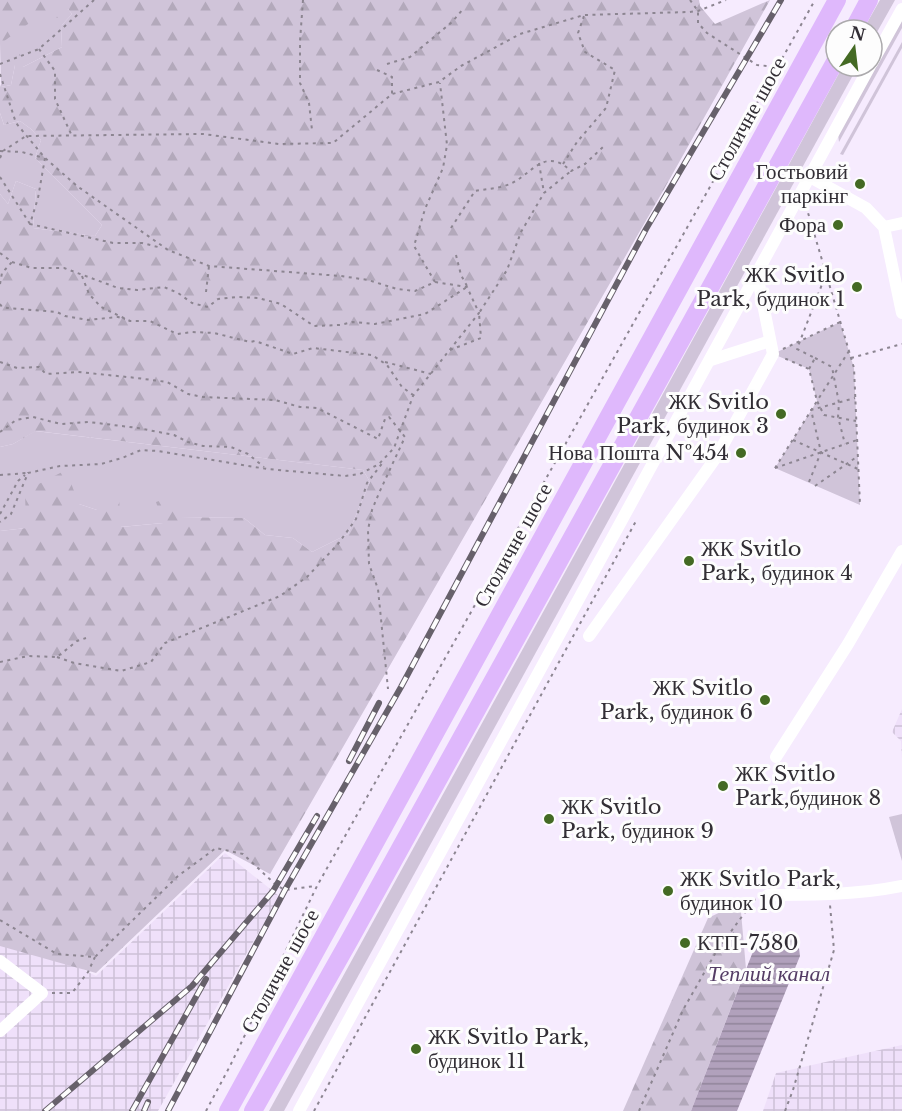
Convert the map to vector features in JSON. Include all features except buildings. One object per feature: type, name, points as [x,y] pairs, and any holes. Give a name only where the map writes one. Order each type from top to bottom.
[{"type":"highway","name":"Столичне шосе","points":[[228,1111],[837,0]]},
{"type":"highway","points":[[859,18],[869,0]]},
{"type":"highway","points":[[253,1111],[826,78]]},
{"type":"street","points":[[884,42],[902,9]]},
{"type":"street","points":[[299,1111],[864,78]]},
{"type":"street","points":[[810,177],[866,208],[881,224],[902,313]]},
{"type":"street","points":[[881,224],[902,223]]},
{"type":"street","points":[[589,636],[717,456],[771,357],[757,274]]},
{"type":"street","points":[[711,360],[770,341]]},
{"type":"street","points":[[776,757],[848,644],[902,551]]},
{"type":"street","points":[[768,895],[830,895],[902,886]]},
{"type":"street","points":[[0,961],[42,993],[0,1031]]},
{"type":"path","points":[[0,64],[39,49],[94,0]]},
{"type":"path","points":[[303,0],[300,83],[309,103],[312,130]]},
{"type":"path","points":[[690,0],[698,11],[698,23],[707,33],[757,65],[778,67]]},
{"type":"path","points":[[0,158],[2,151],[26,136],[203,134],[279,144],[333,143],[392,94],[440,82],[461,66],[520,34],[584,15],[698,11],[726,0]]},
{"type":"path","points":[[206,1111],[317,886],[815,0]]},
{"type":"path","points":[[387,64],[410,57],[452,22],[464,8]]},
{"type":"path","points":[[563,164],[606,108],[615,70],[585,52],[578,33],[584,15]]},
{"type":"path","points":[[39,49],[55,71],[55,99],[72,136]]},
{"type":"path","points":[[377,70],[392,77],[392,94]]},
{"type":"path","points":[[0,74],[16,123],[45,158],[76,186],[168,250]]},
{"type":"path","points":[[435,282],[414,246],[425,209],[443,168],[447,145],[440,82]]},
{"type":"path","points":[[0,476],[60,466],[101,464],[141,450],[267,469],[352,475],[360,474],[379,464],[394,448],[413,396],[479,313],[507,270],[521,232],[544,193],[571,171],[585,164],[604,146]]},
{"type":"path","points":[[2,151],[22,152],[45,158]]},
{"type":"path","points":[[30,224],[38,198],[45,158]]},
{"type":"path","points":[[451,228],[476,191],[506,186],[539,163],[553,160],[563,164],[571,171]]},
{"type":"path","points":[[539,163],[544,193]]},
{"type":"path","points":[[0,177],[30,224],[87,239],[113,243],[142,243],[168,250],[209,266],[340,276],[415,291],[435,282],[467,287]]},
{"type":"path","points":[[806,206],[854,368],[860,505]]},
{"type":"path","points":[[1,253],[12,262],[32,267],[64,268],[118,288],[137,290],[164,287],[192,303],[208,307],[219,299],[258,298],[281,304],[314,326],[353,322],[375,324],[403,320],[425,314],[467,287]]},
{"type":"path","points":[[450,350],[481,338],[479,313],[461,275],[456,255]]},
{"type":"path","points":[[0,284],[2,273],[12,262]]},
{"type":"path","points":[[206,292],[209,266]]},
{"type":"path","points":[[826,274],[797,350],[832,367],[839,403],[838,417],[845,444]]},
{"type":"path","points":[[82,276],[89,294],[101,307],[130,321]]},
{"type":"path","points":[[467,287],[469,291]]},
{"type":"path","points":[[0,304],[2,307],[57,312],[65,316],[88,320],[118,316],[130,321],[150,321],[177,334],[214,333],[249,342],[255,341],[293,354],[313,348],[372,355],[387,365],[402,387],[413,396]]},
{"type":"path","points":[[771,357],[840,322]]},
{"type":"path","points":[[851,358],[902,344]]},
{"type":"path","points":[[849,351],[775,468],[857,440]]},
{"type":"path","points":[[771,357],[809,369]]},
{"type":"path","points":[[815,358],[809,369],[817,401],[824,415],[856,421]]},
{"type":"path","points":[[380,360],[431,374]]},
{"type":"path","points":[[0,362],[17,368],[39,367],[46,374],[78,372],[167,382],[188,394],[203,397],[275,400],[317,408],[378,439],[385,419],[389,417],[405,437],[378,493],[368,530],[369,564],[378,589],[388,689]]},
{"type":"path","points":[[811,410],[855,398]]},
{"type":"path","points":[[809,482],[821,452],[811,410]]},
{"type":"path","points":[[0,432],[16,420],[33,417],[61,424],[88,422],[138,428],[174,435],[203,446],[231,447],[248,454],[267,469]]},
{"type":"path","points":[[793,440],[858,469]]},
{"type":"path","points":[[0,662],[28,656],[57,657],[74,663],[121,671],[151,663],[165,643],[280,596],[307,577],[338,544],[356,519],[367,483],[388,454]]},
{"type":"path","points":[[815,486],[858,456]]},
{"type":"path","points":[[0,514],[18,482],[28,473]]},
{"type":"path","points":[[0,522],[10,514],[28,473]]},
{"type":"path","points":[[57,657],[77,641],[86,638]]},
{"type":"path","points":[[42,993],[72,993],[88,972],[95,957],[178,876],[216,848],[243,854],[276,885],[285,890],[317,886]]},
{"type":"path","points":[[639,1111],[679,1019],[716,952],[754,900],[768,895]]},
{"type":"path","points":[[785,1111],[834,950],[830,895]]},
{"type":"path","points":[[0,920],[57,954],[95,957]]},
{"type":"shaded area","points":[[902,709],[902,759],[901,741],[892,732]]},
{"type":"shaded area","points":[[225,853],[279,896],[158,1111],[0,1111],[0,927],[96,976]]},
{"type":"shaded area","points":[[902,1045],[902,1111],[763,1111],[776,1073]]},
{"type":"green space","points":[[0,0],[699,0],[700,6],[715,24],[770,0],[663,191],[270,874],[225,850],[96,973],[0,946],[0,531],[26,528],[25,491],[66,470],[79,504],[97,510],[105,492],[119,498],[121,527],[163,523],[156,502],[174,496],[181,517],[244,518],[265,535],[293,538],[312,552],[348,534],[370,482],[363,470],[36,431],[13,444],[0,447],[0,194],[8,204],[16,181],[36,189],[33,228],[95,236],[102,225],[35,158],[41,140],[31,129],[20,121],[4,125],[0,113],[0,84],[1,87],[11,85],[15,65],[9,59],[14,50],[20,54],[23,67],[62,47],[61,26],[72,14],[68,9],[58,18],[42,14],[0,44]]},
{"type":"green space","points":[[880,0],[895,0],[884,20],[870,18]]},
{"type":"green space","points":[[68,9],[72,14],[61,26],[62,47],[23,67],[15,65],[11,85],[1,87],[0,43],[42,13]]},
{"type":"green space","points":[[902,17],[902,28],[884,61],[884,50]]},
{"type":"green space","points":[[902,42],[902,48],[843,155],[840,154],[884,78]]},
{"type":"green space","points":[[836,78],[851,78],[284,1111],[269,1111]]},
{"type":"green space","points":[[869,78],[874,78],[839,142],[838,134]]},
{"type":"green space","points":[[0,113],[4,125],[20,121],[41,140],[35,158],[102,225],[95,236],[33,228],[36,189],[16,181],[8,204],[0,194]]},
{"type":"green space","points":[[840,322],[854,368],[860,505],[775,468],[817,401],[809,369],[773,354]]},
{"type":"green space","points":[[35,431],[363,470],[370,482],[348,534],[312,552],[293,538],[265,535],[244,518],[180,517],[163,523],[120,527],[97,510],[79,504],[26,528],[0,531],[0,447],[13,444]]},
{"type":"green space","points":[[902,814],[902,861],[889,817]]},
{"type":"green space","points":[[727,909],[741,912],[746,969],[691,1111],[623,1111],[708,918]]},
{"type":"water","name":"Теплий канал","points":[[774,932],[771,939],[785,943],[789,935],[798,941],[800,956],[737,1111],[691,1111],[752,954],[764,935]]},
{"type":"railway","points":[[168,1111],[285,890],[401,687],[646,229],[781,0]]},
{"type":"railway","points":[[349,761],[379,703]]},
{"type":"railway","points":[[45,1111],[192,986],[273,891],[317,816]]},
{"type":"railway","points":[[132,1111],[206,979]]},
{"type":"railway","points":[[144,1111],[148,1102]]},
{"type":"place","name":"Гостьовий паркінг","points":[[860,184]]},
{"type":"place","name":"Фора","points":[[838,225]]},
{"type":"place","name":"ЖК Svitlo Park, будинок 1","points":[[857,287]]},
{"type":"place","name":"ЖК Svitlo Park, будинок 3","points":[[781,414]]},
{"type":"place","name":"Нова Пошта №454","points":[[741,453]]},
{"type":"place","name":"ЖК Svitlo Park, будинок 4","points":[[689,561]]},
{"type":"place","name":"ЖК Svitlo Park, будинок 6","points":[[765,700]]},
{"type":"place","name":"ЖК Svitlo Park,будинок 8","points":[[723,786]]},
{"type":"place","name":"ЖК Svitlo Park, будинок 9","points":[[549,819]]},
{"type":"place","name":"ЖК Svitlo Park, будинок 10","points":[[668,891]]},
{"type":"place","name":"КТП-7580","points":[[685,943]]},
{"type":"place","name":"ЖК Svitlo Park, будинок 11","points":[[416,1049]]}]
